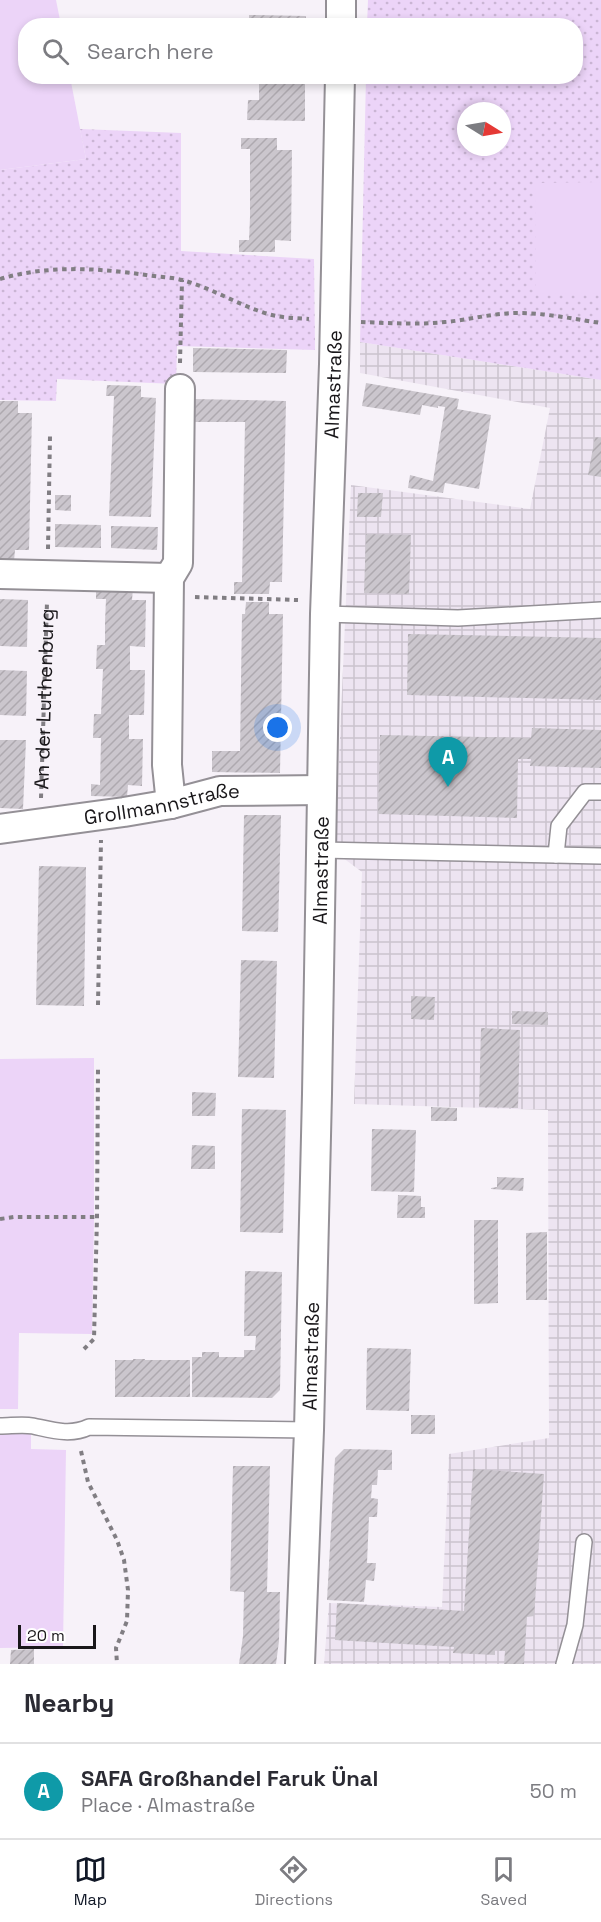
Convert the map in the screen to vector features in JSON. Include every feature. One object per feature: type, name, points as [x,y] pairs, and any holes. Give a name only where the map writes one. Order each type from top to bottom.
[{"type":"street","points":[[341,0],[341,18]]},
{"type":"street","name":"Almastraße","points":[[300,1664],[309,1430],[325,607],[335,320],[340,84]]},
{"type":"street","points":[[171,804],[166,765],[169,579],[178,563],[180,389]]},
{"type":"street","points":[[0,574],[169,579]]},
{"type":"street","name":"Grollmannstraße","points":[[0,829],[171,804],[220,791],[322,790]]},
{"type":"lane","points":[[325,607],[458,618],[601,610]]},
{"type":"lane","points":[[556,855],[559,826],[585,792],[601,792]]},
{"type":"lane","points":[[321,850],[601,856]]},
{"type":"lane","points":[[0,1426],[32,1426],[48,1430],[77,1432],[88,1428],[309,1430]]},
{"type":"lane","points":[[564,1664],[575,1625],[584,1542]]},
{"type":"path","points":[[0,279],[16,274],[69,269],[118,271],[182,280],[271,315],[418,323],[446,322],[517,313],[545,314],[601,323]]},
{"type":"path","points":[[180,389],[182,280]]},
{"type":"path","name":"An der Luthenburg","points":[[41,823],[50,436]]},
{"type":"path","points":[[194,597],[325,607]]},
{"type":"path","points":[[98,816],[101,836],[98,1005]]},
{"type":"path","points":[[84,1349],[94,1339],[99,1069]]},
{"type":"path","points":[[0,1219],[14,1216],[97,1217]]},
{"type":"path","points":[[77,1432],[88,1482],[117,1540],[124,1560],[128,1590],[127,1621],[116,1648],[117,1664]]},
{"type":"shaded area","points":[[0,0],[56,0],[60,18],[18,18],[18,84],[71,84],[86,159],[0,170]]},
{"type":"shaded area","points":[[368,0],[601,0],[601,380],[360,342],[366,84],[583,84],[583,18],[367,18]]},
{"type":"shaded area","points":[[80,129],[181,133],[181,251],[314,259],[315,350],[177,346],[176,384],[57,379],[56,401],[0,400],[0,170],[86,159]]},
{"type":"shaded area","points":[[601,182],[601,293],[536,294],[535,183]]},
{"type":"shaded area","points":[[360,342],[601,380],[601,1664],[324,1664],[329,1603],[442,1607],[449,1454],[549,1438],[548,1110],[354,1104],[362,872],[335,852],[351,485],[530,509],[550,408],[360,373]]},
{"type":"shaded area","points":[[94,1058],[92,1334],[19,1333],[18,1409],[0,1409],[0,1059]]},
{"type":"shaded area","points":[[0,1433],[31,1434],[31,1449],[66,1450],[63,1647],[0,1648]]},
{"type":"building","points":[[249,15],[306,16],[306,18],[249,18]]},
{"type":"building","points":[[259,84],[305,84],[305,121],[247,120],[248,100],[259,100]]},
{"type":"building","points":[[241,138],[277,138],[277,150],[292,150],[291,241],[275,240],[275,252],[239,252],[239,240],[249,240],[250,217],[250,149],[241,149]]},
{"type":"building","points":[[193,348],[287,350],[286,373],[193,372]]},
{"type":"building","points":[[366,383],[459,399],[457,409],[491,415],[479,489],[445,483],[443,493],[408,488],[410,475],[433,481],[445,407],[422,405],[420,415],[362,406]]},
{"type":"building","points":[[107,385],[141,386],[141,397],[156,398],[151,517],[109,516],[114,396],[106,396]]},
{"type":"building","points":[[193,399],[286,401],[282,582],[270,582],[269,594],[234,594],[234,582],[242,582],[245,422],[192,422]]},
{"type":"building","points":[[0,401],[18,401],[18,413],[32,413],[29,550],[15,550],[14,561],[0,561]]},
{"type":"building","points":[[595,437],[601,438],[601,477],[588,475]]},
{"type":"building","points":[[358,493],[383,493],[381,517],[357,517]]},
{"type":"building","points":[[55,495],[71,495],[71,511],[55,510]]},
{"type":"building","points":[[55,524],[101,525],[101,548],[55,547]]},
{"type":"building","points":[[111,526],[158,527],[157,550],[111,548]]},
{"type":"building","points":[[366,534],[411,535],[409,594],[364,593]]},
{"type":"building","points":[[96,587],[133,588],[132,600],[146,600],[145,647],[130,646],[130,670],[145,670],[144,715],[129,715],[129,739],[143,739],[142,786],[128,785],[127,797],[91,796],[91,784],[100,785],[101,738],[93,738],[94,714],[101,714],[103,669],[96,669],[97,645],[105,645],[106,599],[96,599]]},
{"type":"building","points":[[0,599],[28,600],[27,647],[0,646]]},
{"type":"building","points":[[246,602],[269,602],[269,614],[283,614],[280,773],[212,772],[212,751],[240,751],[242,614],[245,614]]},
{"type":"building","points":[[408,634],[601,638],[601,700],[407,695]]},
{"type":"building","points":[[0,670],[27,671],[26,716],[0,715]]},
{"type":"building","points":[[532,728],[601,730],[601,768],[530,766],[531,759],[518,759],[517,818],[378,814],[380,735],[531,738]]},
{"type":"building","points":[[0,740],[26,740],[23,809],[0,808]]},
{"type":"building","points":[[244,815],[281,815],[278,932],[242,931]]},
{"type":"building","points":[[39,866],[86,867],[84,1006],[36,1005]]},
{"type":"building","points":[[241,960],[277,961],[274,1078],[238,1077]]},
{"type":"building","points":[[411,996],[435,997],[434,1020],[411,1019]]},
{"type":"building","points":[[512,1011],[548,1012],[548,1025],[512,1024]]},
{"type":"building","points":[[481,1028],[520,1030],[518,1108],[479,1107]]},
{"type":"building","points":[[192,1092],[216,1093],[215,1116],[192,1116]]},
{"type":"building","points":[[431,1107],[457,1108],[457,1121],[431,1121]]},
{"type":"building","points":[[242,1109],[286,1110],[283,1233],[240,1232]]},
{"type":"building","points":[[372,1129],[416,1130],[414,1192],[371,1191]]},
{"type":"building","points":[[192,1145],[215,1146],[215,1169],[191,1169]]},
{"type":"building","points":[[497,1177],[524,1178],[523,1191],[491,1189],[497,1187]]},
{"type":"building","points":[[398,1195],[421,1196],[421,1207],[425,1207],[425,1218],[397,1218]]},
{"type":"building","points":[[474,1220],[498,1220],[498,1303],[474,1304]]},
{"type":"building","points":[[547,1232],[547,1300],[526,1300],[526,1233]]},
{"type":"building","points":[[245,1271],[282,1272],[280,1390],[272,1398],[192,1397],[192,1357],[202,1357],[202,1352],[219,1352],[219,1357],[244,1357],[244,1350],[255,1350],[256,1336],[244,1336]]},
{"type":"building","points":[[367,1348],[411,1349],[409,1411],[366,1410]]},
{"type":"building","points":[[115,1360],[190,1360],[190,1397],[115,1397]]},
{"type":"building","points":[[411,1415],[435,1415],[435,1434],[411,1434]]},
{"type":"building","points":[[344,1449],[392,1450],[392,1470],[378,1470],[377,1485],[372,1485],[371,1498],[378,1499],[377,1517],[369,1517],[367,1563],[376,1563],[374,1581],[366,1580],[364,1602],[327,1600],[335,1458]]},
{"type":"building","points":[[233,1466],[270,1466],[267,1592],[280,1592],[276,1664],[239,1664],[243,1636],[244,1592],[230,1591]]},
{"type":"building","points":[[473,1469],[544,1474],[534,1616],[527,1617],[524,1664],[504,1664],[505,1651],[495,1650],[495,1655],[453,1653],[454,1647],[335,1640],[337,1603],[464,1611]]},
{"type":"building","points":[[34,1649],[34,1664],[10,1664],[11,1650]]},
{"type":"place","name":"SAFA Großhandel Faruk Ünal","points":[[448,787]]}]
